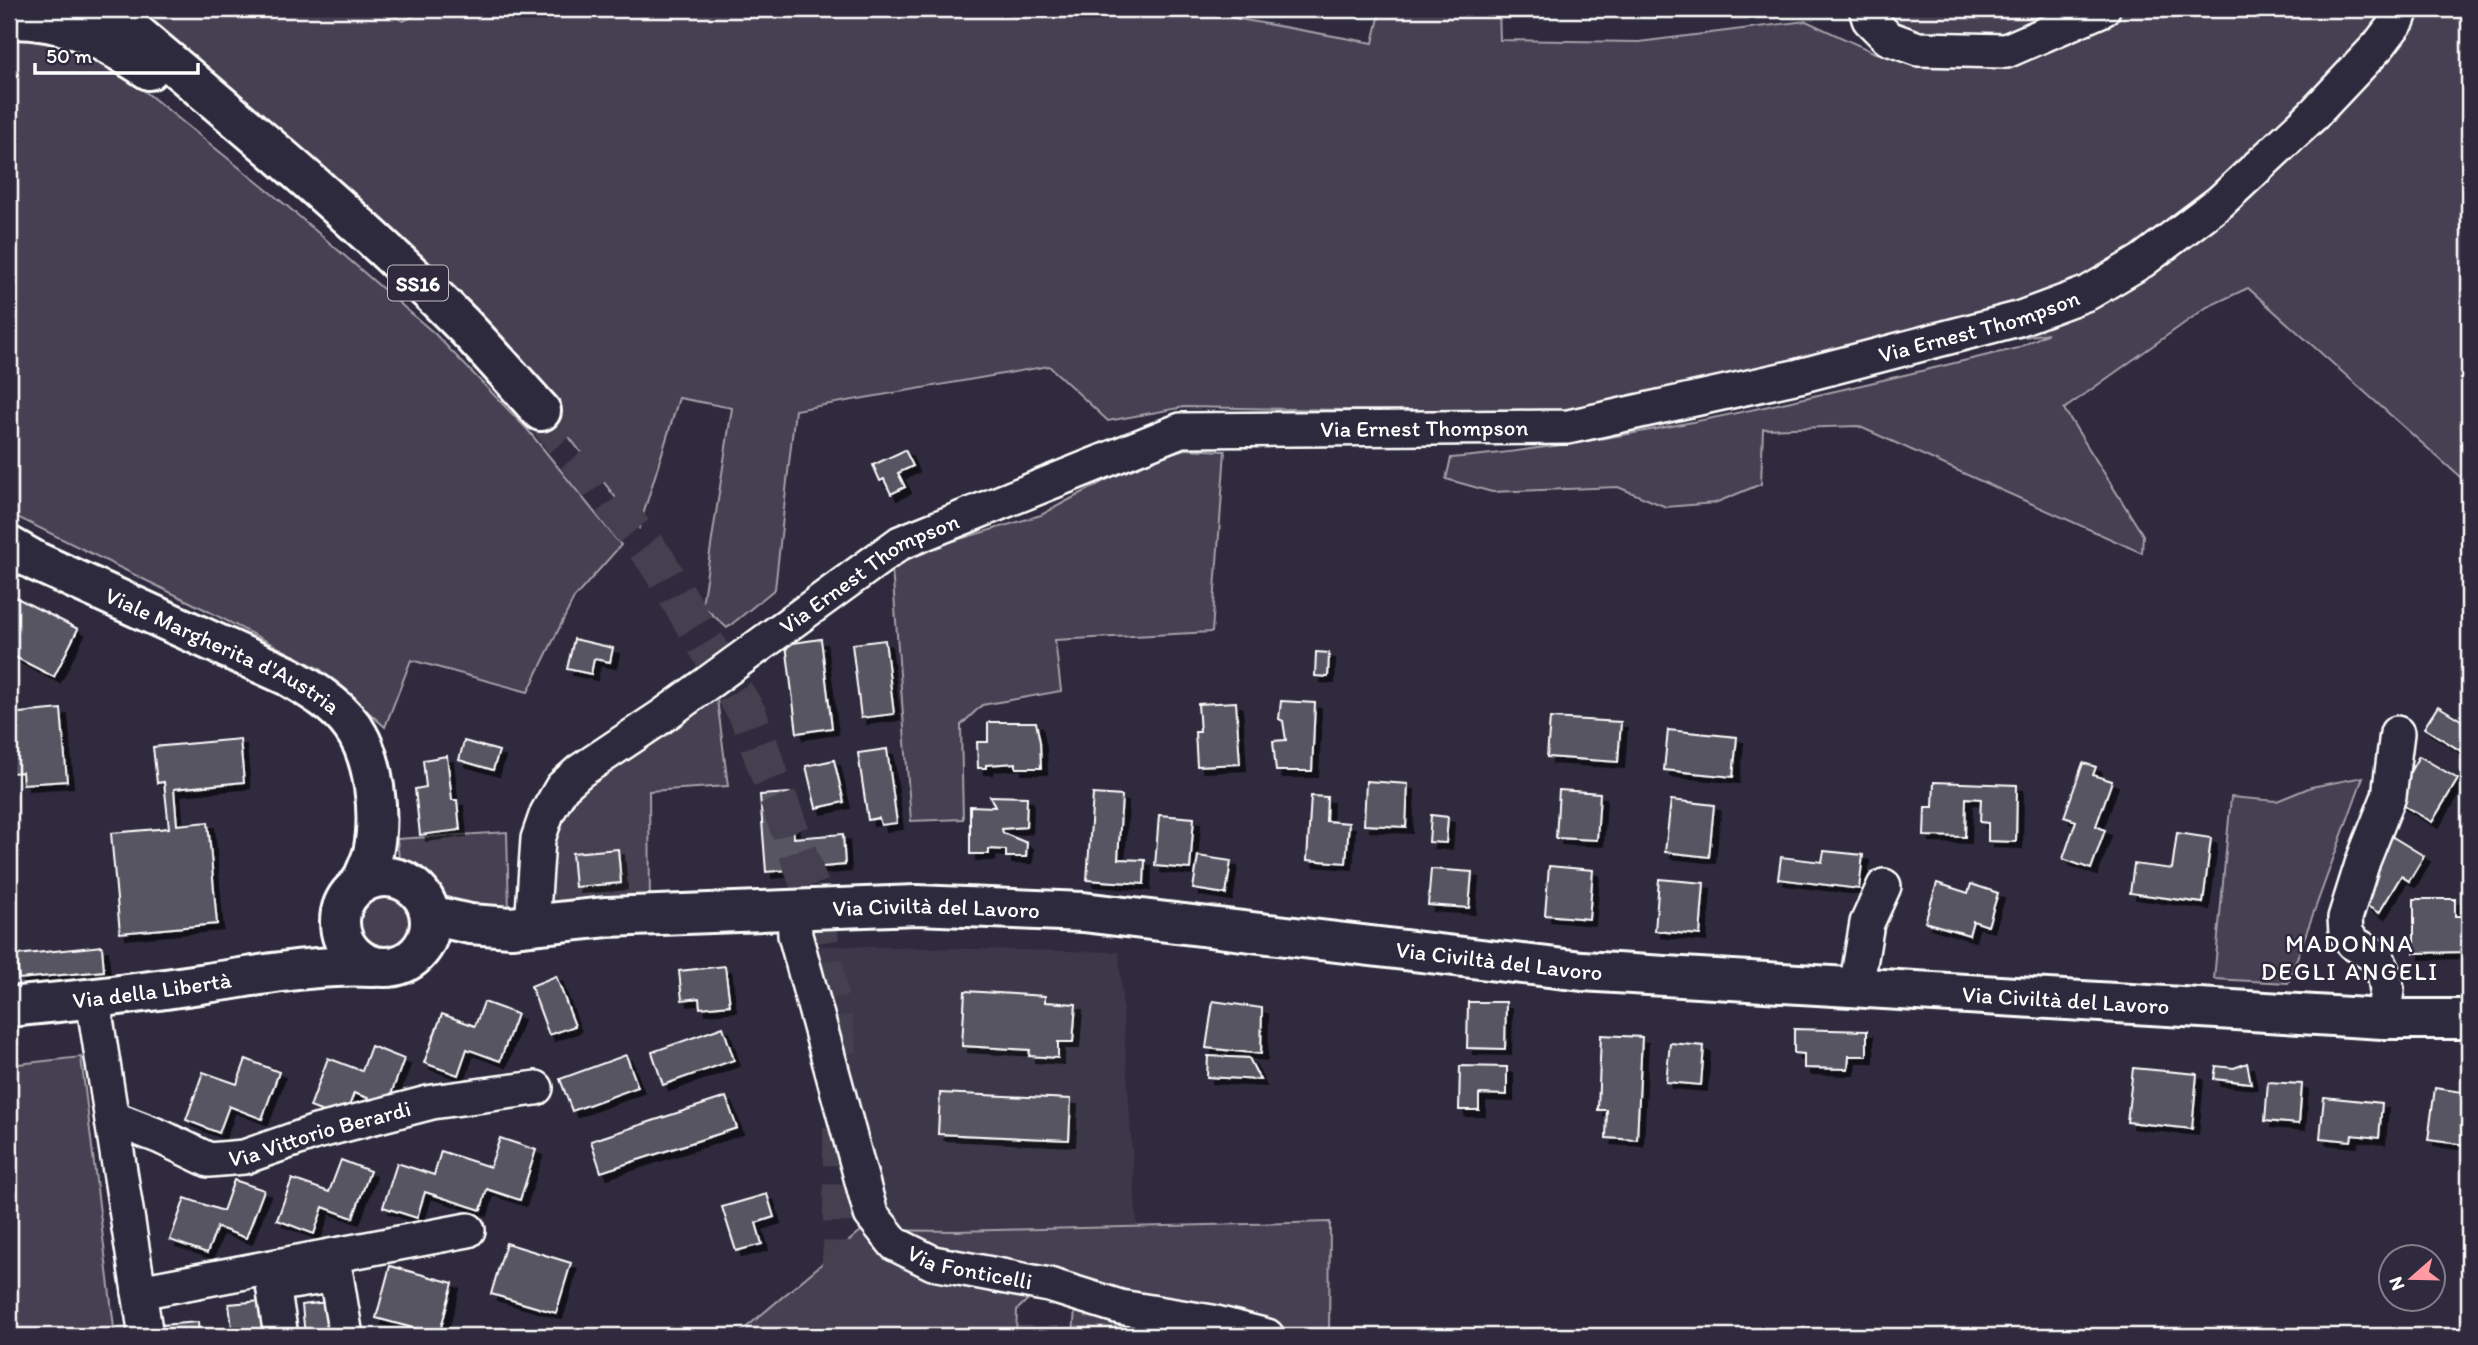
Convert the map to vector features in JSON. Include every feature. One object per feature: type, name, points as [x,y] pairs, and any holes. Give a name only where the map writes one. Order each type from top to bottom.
[{"type":"main road","name":"SS16","points":[[107,9],[287,163],[463,325],[541,411]]},
{"type":"main road","points":[[9,19],[69,26],[92,35],[120,50],[287,163]]},
{"type":"main road","name":"Viale Margherita d'Austria","points":[[9,546],[37,562],[288,676],[316,693],[342,715],[360,738],[371,768],[375,807],[373,852],[361,883]]},
{"type":"main road","name":"Viale Margherita d'Austria","points":[[375,807],[386,845],[404,881]]},
{"type":"main road","points":[[389,877],[404,881],[416,889],[425,901],[430,915],[428,938],[415,957],[403,965],[373,967],[353,955],[341,934],[343,905],[350,893],[361,883],[389,877]]},
{"type":"main road","name":"Via Civiltà del Lavoro","points":[[415,957],[531,926],[607,917],[917,905],[1083,912],[1581,971],[2383,1019],[2469,1019]]},
{"type":"main road","name":"Via Civiltà del Lavoro","points":[[430,915],[470,924],[531,926]]},
{"type":"main road","name":"Via della Libertà","points":[[294,970],[319,954],[341,934]]},
{"type":"main road","name":"Via della Libertà","points":[[9,1007],[93,1000],[294,970],[344,965],[373,967]]},
{"type":"street","points":[[1866,9],[1869,19],[1888,38],[1918,49],[2006,51],[2103,9]]},
{"type":"street","name":"Via Ernest Thompson","points":[[531,926],[538,839],[547,813],[562,788],[580,771],[661,717],[900,543],[1181,430],[1569,427],[1800,376],[2018,318],[2088,293],[2132,268],[2220,202],[2313,116],[2379,45],[2398,20],[2402,9]]},
{"type":"street","points":[[2383,1019],[2387,990],[2385,973],[2377,957],[2353,943],[2346,933],[2344,918],[2389,796],[2398,733]]},
{"type":"street","points":[[1856,988],[1867,923],[1884,886]]},
{"type":"street","name":"Via Fonticelli","points":[[794,910],[795,935],[871,1214],[895,1244],[933,1263],[1049,1285],[1120,1307],[1212,1322],[1266,1336]]},
{"type":"street","points":[[93,1000],[146,1336]]},
{"type":"street","name":"Via Vittorio Berardi","points":[[112,1118],[209,1160],[244,1157],[316,1132],[432,1102],[536,1088]]},
{"type":"street","points":[[139,1292],[468,1230]]},
{"type":"street","points":[[281,1336],[273,1286],[337,1275],[345,1336]]},
{"type":"shaded area","points":[[128,9],[384,9],[403,21],[428,9],[894,9],[902,12],[911,9],[1197,9],[1373,43],[1381,9],[1499,9],[1500,40],[1639,42],[1806,21],[1875,53],[1872,9],[2469,9],[2469,184],[2460,188],[2469,203],[2469,485],[2248,288],[2207,307],[2064,409],[2143,535],[2142,553],[1858,426],[1763,429],[1761,484],[1715,503],[1666,507],[1618,487],[1492,492],[1446,479],[1451,458],[1594,440],[1736,413],[2018,348],[2048,333],[1563,414],[1184,407],[1108,421],[1049,366],[795,410],[775,589],[727,628],[702,605],[732,408],[679,398],[639,528],[556,420]]},
{"type":"shaded area","points":[[23,34],[101,56],[287,206],[434,333],[527,429],[621,545],[574,598],[528,692],[411,660],[385,727],[320,669],[9,513],[9,36]]},
{"type":"shaded area","points":[[1186,449],[1225,451],[1212,632],[1055,640],[1061,691],[982,705],[961,725],[963,819],[911,821],[892,568],[919,551],[1041,515],[1141,461]]},
{"type":"shaded area","points":[[716,691],[728,786],[649,791],[650,904],[549,907],[547,862],[565,802]]},
{"type":"shaded area","points":[[2363,777],[2288,983],[2214,979],[2231,797],[2277,801],[2311,787]]},
{"type":"shaded area","points":[[507,832],[509,909],[449,907],[400,869],[397,839]]},
{"type":"shaded area","points":[[384,891],[396,893],[406,900],[413,910],[413,934],[406,944],[396,951],[384,953],[372,951],[362,944],[355,934],[353,922],[355,910],[362,900],[372,893]]},
{"type":"shaded area","points":[[787,945],[1119,952],[1137,1227],[862,1230]]},
{"type":"shaded area","points":[[81,1057],[115,1336],[9,1336],[9,1065]]},
{"type":"shaded area","points":[[1330,1222],[1329,1336],[1073,1336],[1075,1308],[1029,1298],[1017,1310],[1016,1336],[736,1336],[862,1230],[956,1231]]},
{"type":"building","points":[[905,450],[913,466],[898,473],[905,487],[891,494],[884,479],[880,481],[873,465]]},
{"type":"building","points":[[9,594],[78,629],[54,677],[9,654]]},
{"type":"building","points":[[574,639],[613,648],[610,662],[594,659],[591,674],[567,669]]},
{"type":"building","points":[[821,639],[832,728],[797,733],[786,644]]},
{"type":"building","points":[[885,640],[894,714],[861,718],[852,644]]},
{"type":"building","points":[[1316,652],[1329,653],[1328,677],[1315,676]]},
{"type":"building","points":[[1281,701],[1315,703],[1312,771],[1276,771],[1273,741],[1286,740],[1283,721],[1279,719]]},
{"type":"building","points":[[1236,702],[1240,764],[1197,766],[1195,732],[1200,732],[1198,704]]},
{"type":"building","points":[[2438,706],[2469,725],[2469,756],[2424,728]]},
{"type":"building","points":[[61,709],[67,781],[23,784],[22,772],[12,773],[9,714]]},
{"type":"building","points":[[1550,718],[1621,722],[1618,762],[1547,757]]},
{"type":"building","points":[[988,722],[1036,722],[1041,768],[1016,768],[1016,763],[978,768],[977,742],[988,742]]},
{"type":"building","points":[[1668,730],[1737,737],[1733,777],[1664,770]]},
{"type":"building","points":[[240,739],[244,782],[174,789],[177,825],[208,822],[217,924],[120,933],[111,833],[169,828],[164,782],[157,783],[153,747]]},
{"type":"building","points":[[464,741],[499,751],[493,770],[459,760]]},
{"type":"building","points":[[887,749],[897,823],[881,825],[879,818],[868,820],[858,753]]},
{"type":"building","points":[[447,756],[452,800],[457,800],[460,830],[420,835],[415,789],[426,787],[423,760]]},
{"type":"building","points":[[2419,756],[2458,779],[2432,822],[2394,800]]},
{"type":"building","points":[[834,760],[844,802],[816,808],[806,766]]},
{"type":"building","points":[[2083,763],[2096,767],[2093,775],[2112,781],[2096,826],[2105,830],[2091,869],[2063,859],[2076,821],[2064,817]]},
{"type":"building","points":[[1366,781],[1408,784],[1406,827],[1364,825]]},
{"type":"building","points":[[1934,782],[2017,785],[2016,842],[1988,841],[1988,823],[1980,822],[1981,799],[1966,798],[1965,837],[1924,836],[1925,807],[1933,807]]},
{"type":"building","points":[[1559,790],[1600,793],[1597,840],[1556,838]]},
{"type":"building","points":[[790,793],[794,838],[843,834],[845,865],[766,872],[760,795]]},
{"type":"building","points":[[1093,794],[1122,796],[1118,859],[1145,860],[1144,884],[1087,880]]},
{"type":"building","points":[[990,796],[1027,797],[1026,827],[1002,829],[1003,833],[1027,843],[1026,857],[1006,857],[1006,850],[989,849],[989,854],[970,854],[970,806],[995,807]]},
{"type":"building","points":[[1311,796],[1327,797],[1326,821],[1349,823],[1346,863],[1307,860]]},
{"type":"building","points":[[1671,800],[1714,805],[1709,857],[1665,852]]},
{"type":"building","points":[[1159,815],[1194,818],[1190,869],[1155,866]]},
{"type":"building","points":[[1431,815],[1448,817],[1446,843],[1429,842]]},
{"type":"building","points":[[2177,833],[2211,838],[2203,903],[2130,893],[2134,864],[2172,869]]},
{"type":"building","points":[[2388,834],[2424,856],[2409,881],[2401,876],[2379,913],[2357,900]]},
{"type":"building","points":[[618,849],[621,883],[575,887],[572,853]]},
{"type":"building","points":[[1824,851],[1863,855],[1859,889],[1778,879],[1781,857],[1822,862]]},
{"type":"building","points":[[1198,856],[1231,861],[1226,894],[1193,889]]},
{"type":"building","points":[[1549,866],[1593,870],[1589,919],[1545,915]]},
{"type":"building","points":[[1431,869],[1472,872],[1469,908],[1428,905]]},
{"type":"building","points":[[1659,879],[1704,883],[1700,935],[1655,931]]},
{"type":"building","points":[[1937,883],[1968,893],[1971,884],[1998,893],[1988,926],[1973,921],[1969,935],[1925,922]]},
{"type":"building","points":[[2414,899],[2455,899],[2455,916],[2465,916],[2465,952],[2414,953]]},
{"type":"building","points":[[102,946],[104,971],[19,979],[16,955]]},
{"type":"building","points":[[725,966],[730,1005],[700,1008],[699,998],[682,1000],[679,971]]},
{"type":"building","points":[[556,976],[575,1026],[549,1035],[531,986]]},
{"type":"building","points":[[965,991],[1045,996],[1045,1002],[1076,1004],[1073,1042],[1058,1042],[1058,1058],[1029,1056],[1030,1050],[962,1046]]},
{"type":"building","points":[[1213,1001],[1262,1008],[1261,1054],[1206,1048]]},
{"type":"building","points":[[484,1002],[517,1014],[500,1061],[467,1049],[458,1075],[424,1063],[442,1014],[475,1026]]},
{"type":"building","points":[[1468,1002],[1506,1002],[1505,1049],[1467,1048]]},
{"type":"building","points":[[723,1027],[734,1060],[663,1085],[652,1052]]},
{"type":"building","points":[[1794,1029],[1867,1031],[1867,1056],[1849,1056],[1848,1069],[1804,1068],[1804,1054],[1794,1053]]},
{"type":"building","points":[[1601,1035],[1642,1037],[1637,1140],[1606,1138],[1607,1110],[1598,1110]]},
{"type":"building","points":[[1670,1043],[1704,1046],[1701,1085],[1666,1082]]},
{"type":"building","points":[[371,1046],[404,1059],[387,1105],[354,1093],[344,1120],[310,1107],[328,1058],[362,1071]]},
{"type":"building","points":[[626,1055],[638,1087],[572,1111],[560,1079]]},
{"type":"building","points":[[1208,1056],[1249,1058],[1260,1080],[1207,1077]]},
{"type":"building","points":[[246,1059],[279,1072],[262,1119],[229,1106],[219,1133],[186,1120],[203,1072],[237,1084]]},
{"type":"building","points":[[2247,1063],[2251,1083],[2214,1079],[2216,1066],[2234,1068]]},
{"type":"building","points":[[1460,1066],[1507,1067],[1507,1095],[1479,1094],[1479,1110],[1459,1110]]},
{"type":"building","points":[[2133,1068],[2197,1074],[2192,1129],[2127,1122]]},
{"type":"building","points":[[2268,1082],[2302,1084],[2299,1124],[2265,1121]]},
{"type":"building","points":[[2435,1088],[2469,1093],[2467,1145],[2428,1140]]},
{"type":"building","points":[[940,1093],[1071,1099],[1069,1140],[938,1134]]},
{"type":"building","points":[[726,1097],[737,1128],[601,1172],[591,1141]]},
{"type":"building","points":[[2324,1097],[2382,1103],[2379,1138],[2352,1135],[2351,1141],[2320,1138]]},
{"type":"building","points":[[500,1138],[536,1150],[520,1200],[487,1189],[481,1210],[425,1192],[417,1218],[383,1207],[397,1163],[434,1175],[441,1151],[490,1167]]},
{"type":"building","points":[[341,1160],[370,1171],[353,1218],[323,1207],[314,1234],[277,1220],[292,1179],[329,1192]]},
{"type":"building","points":[[234,1180],[264,1190],[246,1238],[217,1227],[207,1253],[170,1240],[185,1198],[223,1211]]},
{"type":"building","points":[[767,1194],[774,1217],[756,1223],[762,1244],[736,1251],[722,1207]]},
{"type":"building","points":[[506,1243],[571,1263],[556,1313],[491,1294]]},
{"type":"building","points":[[390,1266],[453,1283],[439,1335],[376,1318]]},
{"type":"building","points":[[271,1300],[275,1336],[233,1336],[229,1304]]},
{"type":"building","points":[[335,1301],[340,1336],[305,1336],[302,1305]]},
{"type":"building","points":[[198,1322],[199,1336],[162,1336],[161,1325]]},
{"type":"tunnel","points":[[541,411],[656,560],[748,715],[812,892],[839,1055]]},
{"type":"tunnel","points":[[836,1336],[842,1245],[842,1118]]},
{"type":"district","name":"MADONNA DEGLI ANGELI","points":[[2350,957]]}]
